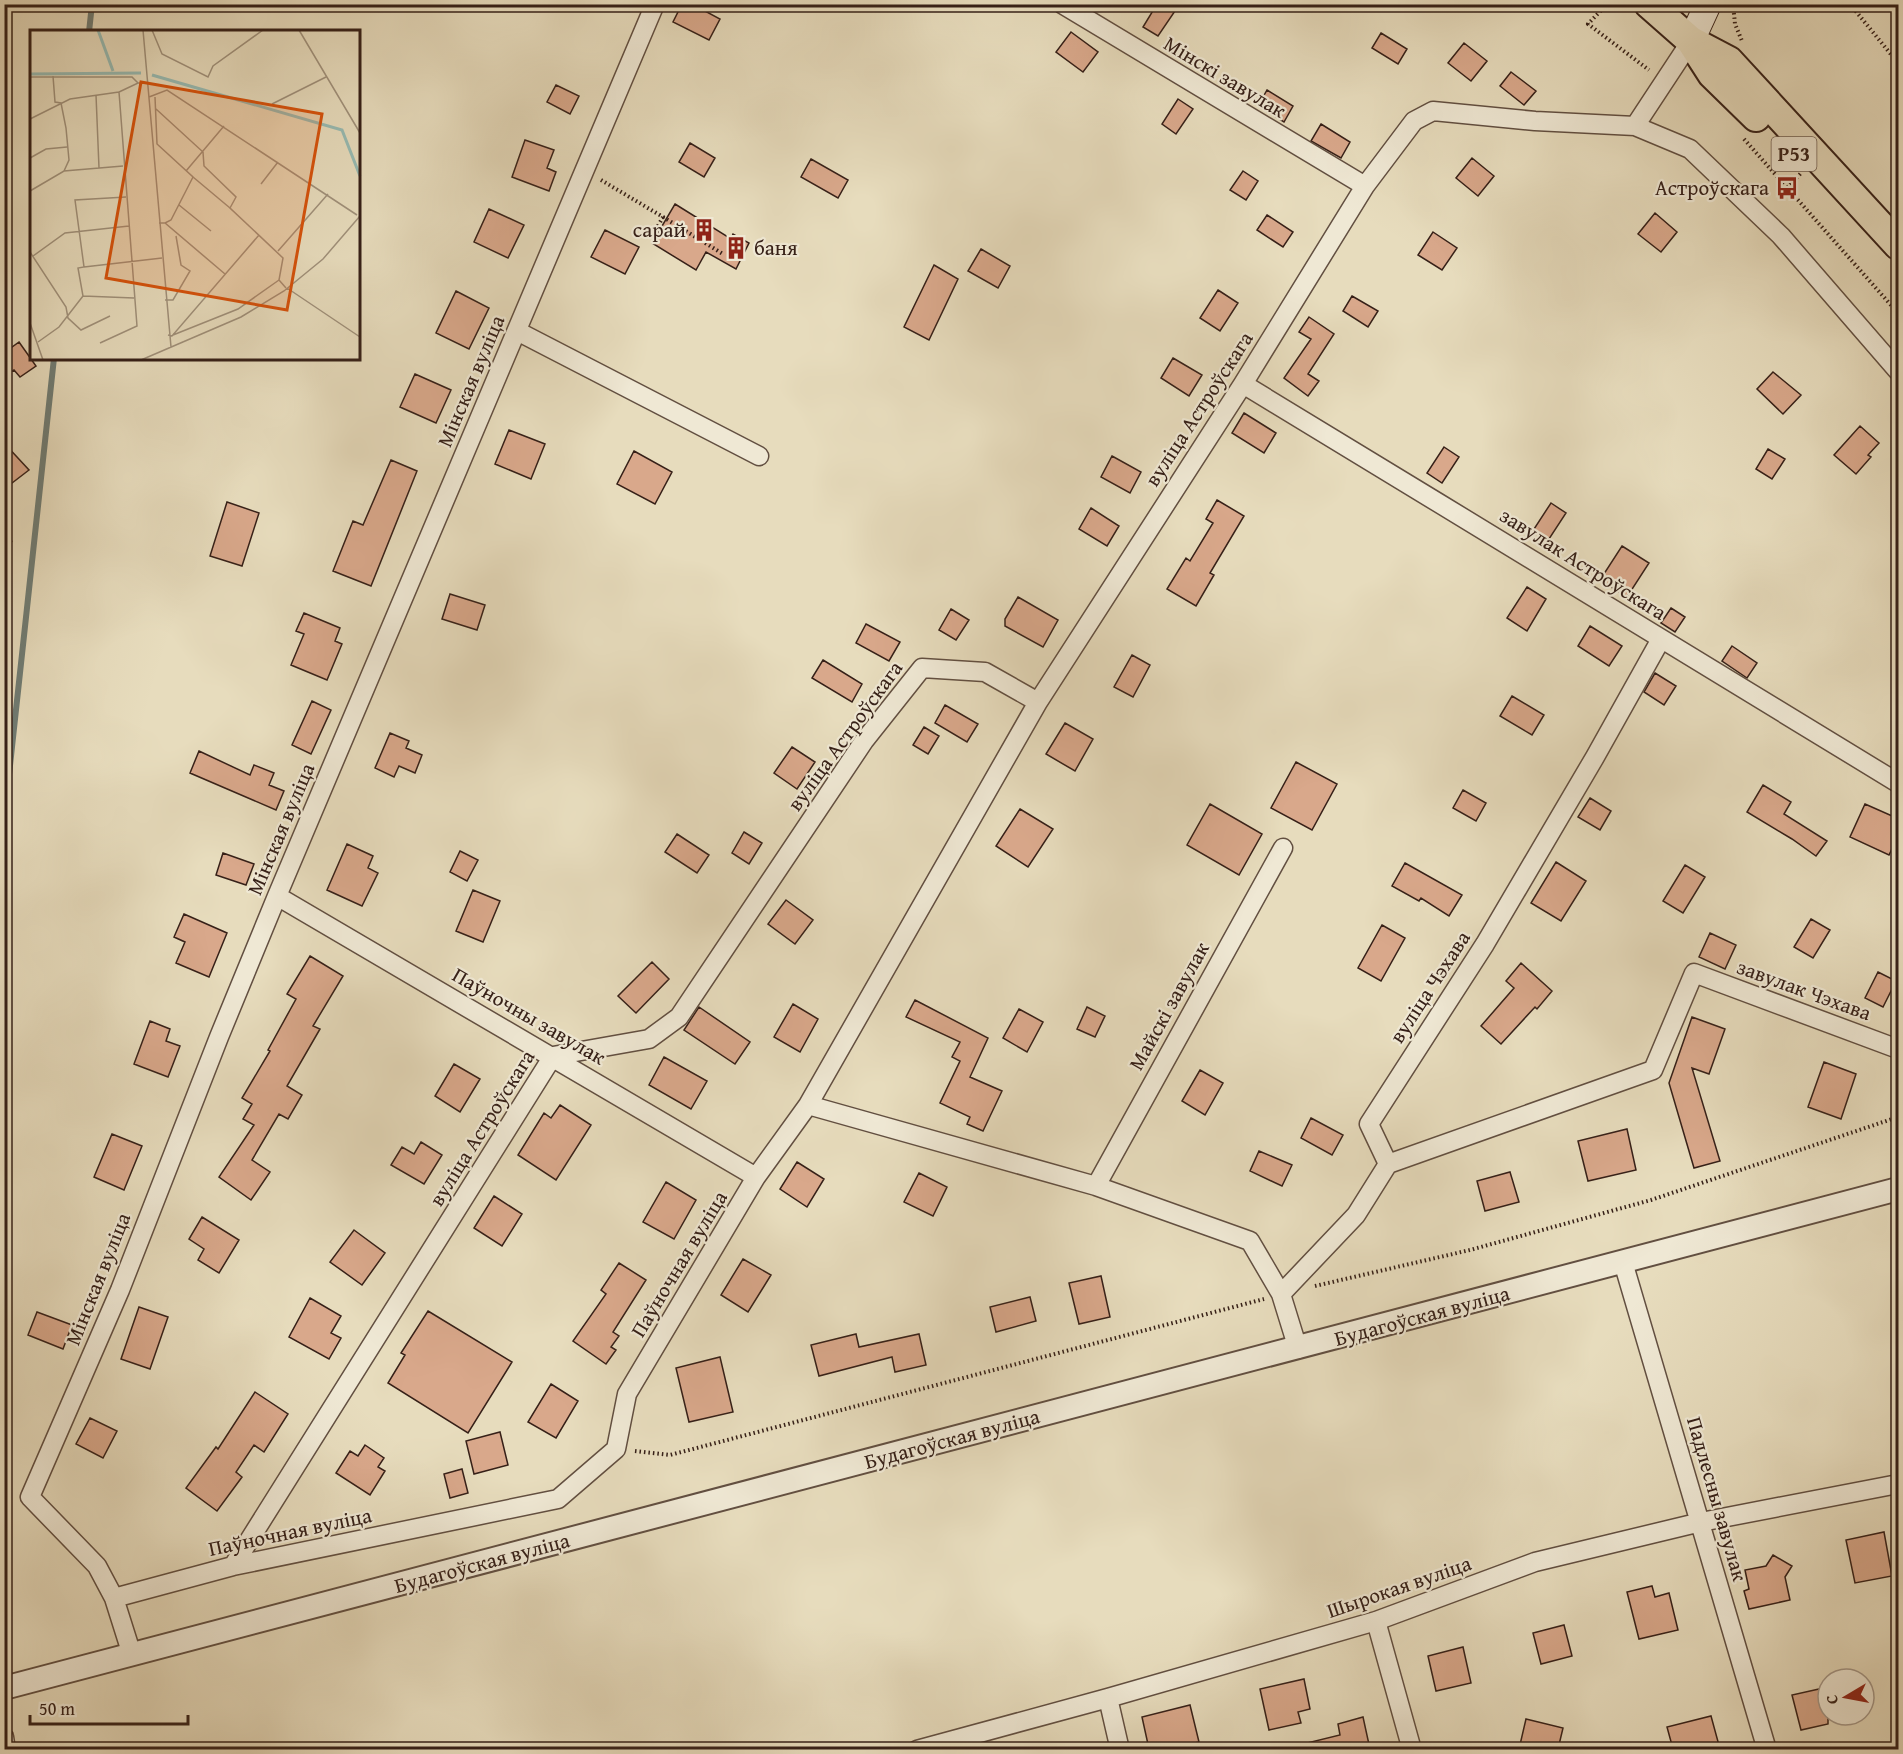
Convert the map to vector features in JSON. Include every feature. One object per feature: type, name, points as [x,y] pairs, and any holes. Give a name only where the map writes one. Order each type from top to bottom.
[{"type":"main road","name":"Р53","points":[[1649,4],[1691,41],[1729,61],[1899,245]]},
{"type":"main road","points":[[1691,41],[1708,4]]},
{"type":"main road","name":"Р53","points":[[1691,41],[1712,74],[1806,166],[1899,267]]},
{"type":"street","name":"Мінская вуліца","points":[[132,1654],[114,1598],[97,1566],[30,1497],[120,1290],[277,896],[655,4]]},
{"type":"street","name":"Мінскі завулак","points":[[1062,4],[1365,186]]},
{"type":"street","points":[[1635,126],[1691,41]]},
{"type":"street","name":"вуліца Астроўскага","points":[[233,1566],[553,1056],[649,1039],[680,1017],[864,741],[922,668],[985,672],[1038,702],[1243,384],[1365,186],[1414,121],[1433,111],[1536,121],[1635,126],[1690,149],[1781,236],[1899,371]]},
{"type":"street","points":[[517,331],[759,456]]},
{"type":"street","name":"завулак Астроўскага","points":[[1243,384],[1899,783]]},
{"type":"street","name":"вуліца Чэхава","points":[[1388,1164],[1369,1124],[1485,944],[1595,757],[1661,639]]},
{"type":"street","name":"Паўночная вуліца","points":[[114,1598],[233,1566],[558,1499],[616,1449],[627,1394],[756,1177],[808,1106],[1038,702]]},
{"type":"street","name":"Майскі завулак","points":[[1096,1186],[1283,848]]},
{"type":"street","name":"Паўночны завулак","points":[[277,896],[756,1177]]},
{"type":"street","name":"завулак Чэхава","points":[[1388,1164],[1653,1070],[1694,973],[1899,1049]]},
{"type":"street","points":[[808,1106],[1096,1186],[1250,1241],[1281,1294],[1298,1349]]},
{"type":"street","points":[[1281,1294],[1356,1215],[1388,1164]]},
{"type":"street","name":"Будагоўская вуліца","points":[[4,1688],[1899,1189]]},
{"type":"street","name":"Падлесны завулак","points":[[1623,1262],[1767,1749]]},
{"type":"street","name":"Шырокая вуліца","points":[[917,1749],[1108,1698],[1376,1621],[1535,1562],[1701,1522],[1899,1484]]},
{"type":"street","points":[[1376,1621],[1412,1749]]},
{"type":"street","points":[[1108,1698],[1120,1749]]},
{"type":"street","points":[[4,1737],[6,1749]]},
{"type":"path","points":[[1607,4],[1588,24],[1665,82]]},
{"type":"path","points":[[1850,4],[1899,63]]},
{"type":"path","points":[[1743,138],[1899,313]]},
{"type":"path","points":[[1787,188],[1806,166]]},
{"type":"path","points":[[598,178],[723,254]]},
{"type":"path","points":[[657,235],[654,233],[663,217]]},
{"type":"path","points":[[4,524],[10,538],[4,570]]},
{"type":"building","points":[[682,4],[692,4],[720,19],[709,40],[673,22]]},
{"type":"building","points":[[1157,4],[1165,4],[1175,11],[1158,36],[1143,27]]},
{"type":"building","points":[[1071,32],[1098,52],[1083,72],[1056,52]]},
{"type":"building","points":[[1381,33],[1407,49],[1398,64],[1372,48]]},
{"type":"building","points":[[1464,43],[1487,61],[1471,81],[1448,63]]},
{"type":"building","points":[[1511,72],[1536,91],[1524,105],[1500,86]]},
{"type":"building","points":[[556,85],[579,96],[570,114],[547,102]]},
{"type":"building","points":[[1267,90],[1293,106],[1284,122],[1258,106]]},
{"type":"building","points":[[1178,99],[1193,109],[1176,134],[1162,124]]},
{"type":"building","points":[[1321,124],[1350,142],[1341,158],[1311,141]]},
{"type":"building","points":[[525,140],[554,150],[547,168],[556,172],[549,191],[512,177]]},
{"type":"building","points":[[690,143],[715,158],[704,177],[679,162]]},
{"type":"building","points":[[1472,158],[1494,176],[1478,196],[1456,178]]},
{"type":"building","points":[[811,159],[848,180],[838,198],[801,177]]},
{"type":"building","points":[[1243,171],[1258,181],[1246,200],[1230,190]]},
{"type":"building","points":[[675,204],[731,239],[733,234],[749,243],[736,269],[706,252],[696,270],[652,243]]},
{"type":"building","points":[[489,209],[524,225],[508,258],[474,242]]},
{"type":"building","points":[[1655,213],[1677,232],[1661,252],[1638,234]]},
{"type":"building","points":[[1267,215],[1293,232],[1283,247],[1257,230]]},
{"type":"building","points":[[605,230],[639,247],[625,274],[591,257]]},
{"type":"building","points":[[1433,232],[1457,248],[1442,270],[1418,255]]},
{"type":"building","points":[[981,249],[1010,266],[998,288],[968,271]]},
{"type":"building","points":[[934,265],[958,279],[929,340],[904,327]]},
{"type":"building","points":[[1218,290],[1238,303],[1220,331],[1200,318]]},
{"type":"building","points":[[456,291],[489,308],[469,349],[436,333]]},
{"type":"building","points":[[1352,296],[1378,311],[1368,327],[1343,311]]},
{"type":"building","points":[[1309,317],[1334,334],[1308,374],[1319,381],[1308,396],[1284,378],[1311,339],[1299,332]]},
{"type":"building","points":[[19,342],[36,366],[20,377],[14,370],[4,376],[4,353]]},
{"type":"building","points":[[1173,358],[1202,375],[1189,396],[1161,378]]},
{"type":"building","points":[[1773,372],[1801,395],[1783,414],[1757,389]]},
{"type":"building","points":[[415,374],[451,390],[436,423],[400,407]]},
{"type":"building","points":[[1244,413],[1276,433],[1264,453],[1232,433]]},
{"type":"building","points":[[1860,426],[1879,443],[1868,455],[1871,457],[1856,474],[1834,455]]},
{"type":"building","points":[[509,430],[545,444],[531,479],[495,464]]},
{"type":"building","points":[[4,443],[29,470],[12,483],[4,474]]},
{"type":"building","points":[[1444,447],[1459,457],[1442,483],[1427,473]]},
{"type":"building","points":[[1768,449],[1785,459],[1772,479],[1756,469]]},
{"type":"building","points":[[634,451],[672,472],[655,504],[617,484]]},
{"type":"building","points":[[1112,456],[1141,472],[1130,493],[1101,477]]},
{"type":"building","points":[[391,460],[417,471],[371,586],[333,571],[353,521],[363,525]]},
{"type":"building","points":[[1217,500],[1244,516],[1210,573],[1214,575],[1196,606],[1167,589],[1186,558],[1190,561],[1213,523],[1206,519]]},
{"type":"building","points":[[227,502],[259,513],[242,566],[210,556]]},
{"type":"building","points":[[1551,503],[1566,513],[1549,539],[1534,529]]},
{"type":"building","points":[[1091,508],[1119,526],[1107,546],[1079,529]]},
{"type":"building","points":[[1622,546],[1649,563],[1627,597],[1600,580]]},
{"type":"building","points":[[1527,587],[1546,599],[1527,631],[1507,618]]},
{"type":"building","points":[[450,594],[485,605],[477,630],[442,619]]},
{"type":"building","points":[[1018,597],[1058,620],[1043,647],[1005,626],[1005,619]]},
{"type":"building","points":[[1671,608],[1685,617],[1675,632],[1661,623]]},
{"type":"building","points":[[951,609],[969,620],[956,640],[939,630]]},
{"type":"building","points":[[304,613],[340,628],[335,641],[342,644],[327,680],[291,665],[304,634],[296,631]]},
{"type":"building","points":[[866,624],[900,642],[889,661],[856,643]]},
{"type":"building","points":[[1590,626],[1622,646],[1609,666],[1578,646]]},
{"type":"building","points":[[1732,646],[1757,663],[1747,678],[1722,661]]},
{"type":"building","points":[[1132,655],[1150,665],[1133,697],[1114,687]]},
{"type":"building","points":[[823,660],[862,684],[852,702],[812,678]]},
{"type":"building","points":[[1655,673],[1676,686],[1664,705],[1644,692]]},
{"type":"building","points":[[1512,696],[1544,715],[1532,735],[1500,716]]},
{"type":"building","points":[[312,701],[331,710],[311,754],[292,745]]},
{"type":"building","points":[[945,705],[978,724],[967,742],[935,723]]},
{"type":"building","points":[[1065,723],[1093,739],[1075,771],[1046,754]]},
{"type":"building","points":[[924,727],[939,736],[928,754],[913,745]]},
{"type":"building","points":[[390,733],[409,741],[406,748],[422,755],[415,773],[399,766],[394,777],[375,768]]},
{"type":"building","points":[[792,747],[815,762],[797,789],[774,773]]},
{"type":"building","points":[[199,751],[250,775],[254,765],[274,773],[269,785],[284,791],[276,810],[190,773]]},
{"type":"building","points":[[1296,762],[1337,784],[1312,830],[1271,808]]},
{"type":"building","points":[[1763,785],[1791,802],[1784,814],[1827,841],[1816,856],[1747,812]]},
{"type":"building","points":[[1463,790],[1486,803],[1476,821],[1453,808]]},
{"type":"building","points":[[1590,798],[1611,811],[1600,830],[1578,817]]},
{"type":"building","points":[[1210,804],[1262,834],[1239,875],[1187,845]]},
{"type":"building","points":[[1865,804],[1899,819],[1899,834],[1889,855],[1850,837]]},
{"type":"building","points":[[1020,809],[1053,829],[1028,867],[996,846]]},
{"type":"building","points":[[744,832],[762,843],[749,864],[732,853]]},
{"type":"building","points":[[677,834],[709,855],[697,873],[665,852]]},
{"type":"building","points":[[347,844],[373,856],[368,868],[378,873],[362,906],[327,890]]},
{"type":"building","points":[[460,851],[478,860],[467,881],[450,872]]},
{"type":"building","points":[[223,853],[254,864],[246,885],[216,875]]},
{"type":"building","points":[[1556,862],[1586,881],[1561,921],[1531,903]]},
{"type":"building","points":[[1405,863],[1462,895],[1449,916],[1421,898],[1419,901],[1392,886]]},
{"type":"building","points":[[1685,865],[1705,877],[1683,913],[1663,901]]},
{"type":"building","points":[[473,890],[500,901],[483,942],[456,931]]},
{"type":"building","points":[[786,900],[813,920],[795,944],[768,924]]},
{"type":"building","points":[[184,914],[227,933],[209,977],[176,963],[185,942],[174,937]]},
{"type":"building","points":[[1811,919],[1830,930],[1813,958],[1794,947]]},
{"type":"building","points":[[1382,925],[1405,938],[1381,981],[1358,968]]},
{"type":"building","points":[[1710,933],[1736,945],[1725,969],[1699,957]]},
{"type":"building","points":[[310,956],[343,976],[313,1026],[320,1029],[287,1086],[302,1095],[288,1119],[279,1114],[252,1160],[270,1172],[251,1200],[219,1177],[254,1125],[243,1119],[252,1104],[242,1098],[270,1051],[268,1050],[296,999],[287,994]]},
{"type":"building","points":[[652,962],[669,979],[636,1013],[618,996]]},
{"type":"building","points":[[1521,963],[1552,991],[1501,1044],[1481,1026],[1514,988],[1506,981]]},
{"type":"building","points":[[1878,972],[1896,981],[1883,1007],[1865,998]]},
{"type":"building","points":[[915,1000],[988,1038],[970,1077],[1002,1091],[983,1131],[967,1124],[970,1117],[940,1103],[960,1061],[952,1057],[960,1042],[906,1017]]},
{"type":"building","points":[[793,1004],[818,1019],[800,1052],[774,1037]]},
{"type":"building","points":[[699,1007],[750,1042],[735,1064],[684,1030]]},
{"type":"building","points":[[1087,1007],[1105,1016],[1095,1037],[1077,1029]]},
{"type":"building","points":[[1019,1009],[1043,1022],[1027,1052],[1003,1038]]},
{"type":"building","points":[[1692,1017],[1725,1029],[1709,1074],[1692,1068],[1720,1161],[1694,1168],[1669,1083]]},
{"type":"building","points":[[150,1021],[170,1029],[166,1041],[180,1046],[168,1077],[134,1064]]},
{"type":"building","points":[[664,1057],[707,1081],[691,1109],[649,1085]]},
{"type":"building","points":[[1824,1062],[1856,1074],[1841,1119],[1808,1107]]},
{"type":"building","points":[[454,1064],[480,1079],[460,1112],[435,1096]]},
{"type":"building","points":[[1200,1070],[1223,1083],[1205,1115],[1182,1101]]},
{"type":"building","points":[[560,1105],[591,1125],[556,1180],[518,1155],[544,1113],[551,1118]]},
{"type":"building","points":[[1311,1118],[1343,1135],[1332,1155],[1301,1138]]},
{"type":"building","points":[[1627,1129],[1636,1170],[1588,1181],[1578,1141]]},
{"type":"building","points":[[112,1134],[142,1146],[124,1190],[94,1177]]},
{"type":"building","points":[[421,1142],[442,1155],[424,1184],[391,1165],[402,1147],[414,1154]]},
{"type":"building","points":[[1259,1151],[1292,1165],[1282,1186],[1250,1171]]},
{"type":"building","points":[[797,1162],[824,1179],[807,1207],[780,1189]]},
{"type":"building","points":[[1510,1172],[1519,1202],[1485,1211],[1477,1181]]},
{"type":"building","points":[[919,1173],[947,1187],[933,1216],[904,1202]]},
{"type":"building","points":[[666,1182],[696,1200],[674,1239],[643,1222]]},
{"type":"building","points":[[494,1196],[522,1214],[502,1246],[474,1228]]},
{"type":"building","points":[[202,1217],[239,1240],[219,1273],[198,1260],[204,1249],[189,1239]]},
{"type":"building","points":[[354,1230],[385,1253],[362,1285],[330,1262]]},
{"type":"building","points":[[743,1259],[771,1275],[748,1312],[721,1295]]},
{"type":"building","points":[[619,1263],[646,1280],[613,1332],[619,1336],[611,1347],[616,1350],[606,1364],[573,1341],[606,1294],[601,1290]]},
{"type":"building","points":[[1101,1276],[1110,1317],[1079,1324],[1069,1283]]},
{"type":"building","points":[[1030,1297],[1036,1321],[996,1332],[990,1307]]},
{"type":"building","points":[[310,1298],[341,1316],[331,1333],[341,1338],[329,1359],[289,1337]]},
{"type":"building","points":[[139,1307],[168,1317],[150,1369],[121,1359]]},
{"type":"building","points":[[428,1311],[512,1362],[468,1433],[388,1383],[405,1355],[401,1353]]},
{"type":"building","points":[[37,1312],[72,1325],[63,1349],[28,1335]]},
{"type":"building","points":[[856,1334],[859,1347],[919,1334],[926,1365],[895,1372],[892,1357],[819,1376],[811,1345]]},
{"type":"building","points":[[720,1357],[733,1412],[689,1422],[676,1368]]},
{"type":"building","points":[[551,1384],[578,1401],[556,1438],[528,1422]]},
{"type":"building","points":[[255,1392],[288,1414],[264,1452],[254,1445],[236,1472],[242,1477],[217,1511],[186,1488],[216,1447],[218,1449]]},
{"type":"building","points":[[90,1418],[117,1431],[103,1458],[76,1444]]},
{"type":"building","points":[[500,1432],[508,1465],[474,1474],[466,1441]]},
{"type":"building","points":[[365,1445],[384,1458],[378,1467],[385,1471],[370,1495],[336,1473],[350,1451],[358,1456]]},
{"type":"building","points":[[462,1469],[468,1493],[450,1498],[444,1474]]},
{"type":"building","points":[[1884,1532],[1892,1576],[1855,1583],[1846,1540]]},
{"type":"building","points":[[1773,1555],[1792,1566],[1785,1577],[1790,1600],[1749,1609],[1744,1591],[1749,1589],[1745,1570],[1766,1566]]},
{"type":"building","points":[[1652,1586],[1655,1597],[1669,1593],[1678,1630],[1639,1639],[1627,1592]]},
{"type":"building","points":[[1564,1625],[1572,1656],[1541,1664],[1533,1633]]},
{"type":"building","points":[[1463,1647],[1471,1683],[1436,1691],[1428,1656]]},
{"type":"building","points":[[1304,1679],[1310,1709],[1298,1712],[1301,1723],[1269,1730],[1260,1689]]},
{"type":"building","points":[[1816,1690],[1816,1727],[1801,1730],[1792,1695]]},
{"type":"building","points":[[1190,1705],[1199,1742],[1170,1749],[1149,1749],[1142,1717]]},
{"type":"building","points":[[1711,1716],[1720,1749],[1673,1749],[1667,1727]]},
{"type":"building","points":[[1363,1717],[1370,1749],[1308,1749],[1307,1743],[1340,1735],[1338,1724]]},
{"type":"building","points":[[1526,1719],[1563,1728],[1558,1749],[1519,1749]]},
{"type":"waterway","points":[[89,30],[92,4]]},
{"type":"waterway","points":[[4,821],[54,360]]},
{"type":"place","name":"Астроўскага","points":[[1787,188]]},
{"type":"place","name":"сарай","points":[[704,230]]},
{"type":"place","name":"баня","points":[[736,248]]}]
